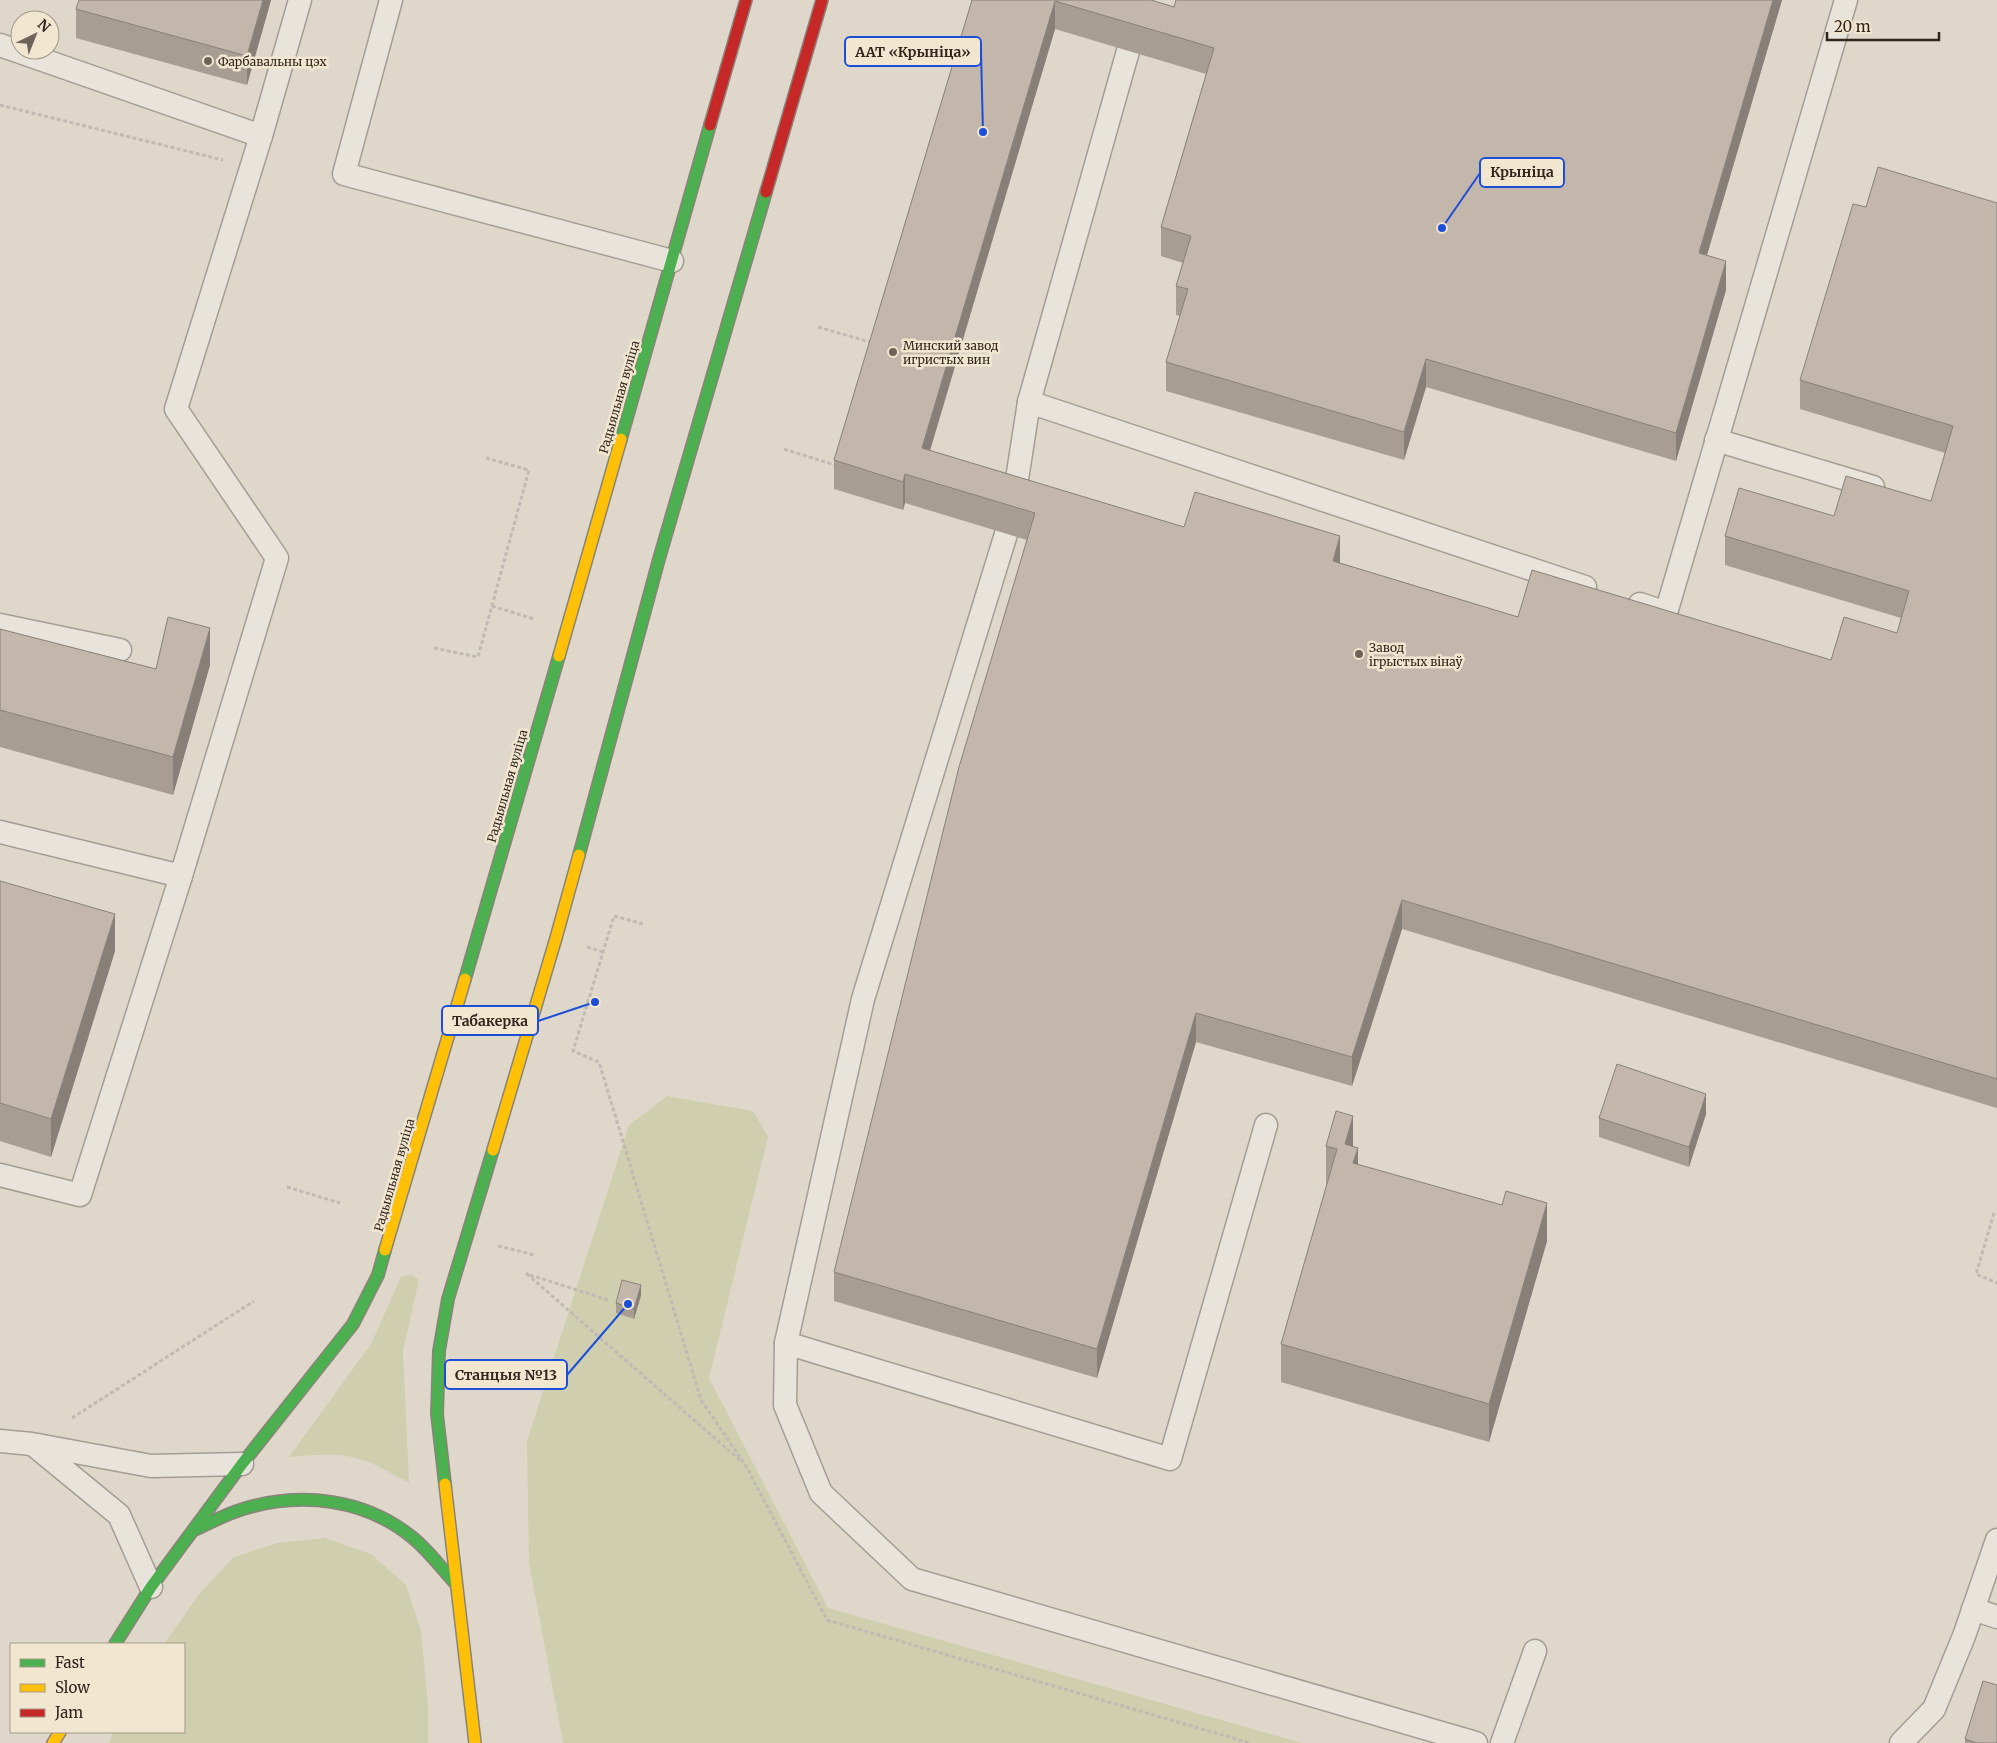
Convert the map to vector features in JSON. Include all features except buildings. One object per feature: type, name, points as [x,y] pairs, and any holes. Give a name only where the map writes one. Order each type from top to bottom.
[{"type":"main road","name":"Радыяльная вуліца","points":[[115,1643],[151,1588],[242,1464],[353,1324],[378,1275],[567,630],[746,0]]},
{"type":"main road","points":[[475,1743],[436,1414],[439,1351],[448,1299],[556,938],[660,559],[822,0]]},
{"type":"main road","points":[[193,1530],[258,1505],[287,1499],[329,1500],[377,1513],[413,1538],[455,1583]]},
{"type":"lane","points":[[0,1175],[80,1195],[181,876],[277,558],[176,410],[261,136],[300,0]]},
{"type":"lane","points":[[391,0],[344,174],[672,261]]},
{"type":"lane","points":[[1029,402],[1666,613],[1846,0]]},
{"type":"lane","points":[[0,45],[261,136]]},
{"type":"lane","points":[[1013,505],[1029,402],[1128,51]]},
{"type":"lane","points":[[1716,440],[1888,492]]},
{"type":"lane","points":[[1006,534],[863,999],[786,1343],[785,1405],[821,1493],[912,1579],[1476,1743]]},
{"type":"lane","points":[[0,625],[120,650]]},
{"type":"lane","points":[[0,832],[181,876]]},
{"type":"lane","points":[[786,1343],[1170,1459],[1266,1125]]},
{"type":"lane","points":[[0,1441],[32,1444],[151,1466],[242,1464]]},
{"type":"lane","points":[[32,1444],[119,1515],[151,1588]]},
{"type":"lane","points":[[1901,1743],[1934,1709],[1964,1636],[1997,1540]]},
{"type":"lane","points":[[1973,1610],[1997,1617]]},
{"type":"lane","points":[[1502,1743],[1535,1651]]},
{"type":"path","points":[[0,104],[212,156],[251,168]]},
{"type":"path","points":[[818,326],[877,344]]},
{"type":"path","points":[[784,449],[841,466]]},
{"type":"path","points":[[434,648],[478,657],[492,606],[529,470],[486,458]]},
{"type":"path","points":[[492,606],[567,630]]},
{"type":"path","points":[[599,1062],[573,1051],[614,916],[643,924]]},
{"type":"path","points":[[287,1187],[340,1203]]},
{"type":"path","points":[[1994,1213],[1976,1274],[1997,1282]]},
{"type":"path","points":[[490,1244],[535,1255]]},
{"type":"path","points":[[608,1300],[527,1274],[746,1466]]},
{"type":"path","points":[[32,1444],[254,1301]]},
{"type":"green space","points":[[667,1096],[753,1111],[768,1137],[709,1378],[828,1608],[1302,1743],[563,1743],[529,1563],[527,1441],[629,1125]]},
{"type":"green space","points":[[411,1275],[419,1280],[403,1351],[409,1483],[374,1465],[352,1457],[313,1455],[289,1457],[371,1344],[401,1277]]},
{"type":"green space","points":[[325,1538],[371,1554],[406,1585],[421,1631],[428,1704],[428,1743],[109,1743],[113,1733],[185,1733],[185,1643],[165,1643],[200,1593],[234,1557],[277,1543]]},
{"type":"traffic: fast","points":[[621,439],[710,125]]},
{"type":"traffic: fast","points":[[579,855],[659,559],[766,192]]},
{"type":"traffic: fast","points":[[465,979],[559,656]]},
{"type":"traffic: fast","points":[[445,1484],[437,1414],[439,1351],[448,1299],[493,1150]]},
{"type":"traffic: fast","points":[[116,1643],[151,1587],[242,1464],[353,1324],[378,1275],[385,1250]]},
{"type":"traffic: fast","points":[[194,1530],[237,1511],[265,1503],[288,1500],[332,1502],[375,1514],[395,1525],[419,1543],[455,1583]]},
{"type":"traffic: slow","points":[[559,656],[621,439]]},
{"type":"traffic: slow","points":[[493,1150],[579,855]]},
{"type":"traffic: slow","points":[[385,1250],[465,979]]},
{"type":"traffic: slow","points":[[445,1484],[475,1743]]},
{"type":"traffic: slow","points":[[53,1743],[59,1733]]},
{"type":"traffic: jam","points":[[710,125],[746,0]]},
{"type":"traffic: jam","points":[[766,192],[822,0]]},
{"type":"place","name":"Фарбавальны цэх","points":[[208,61]]},
{"type":"place","name":"ААТ «Крыніца»","points":[[983,132]]},
{"type":"place","name":"Крыніца","points":[[1442,228]]},
{"type":"place","name":"Минский завод игристых вин","points":[[893,352]]},
{"type":"place","name":"Завод ігрыстых вінаў","points":[[1359,654]]},
{"type":"place","name":"Табакерка","points":[[595,1002]]},
{"type":"place","name":"Станцыя №13","points":[[628,1304]]}]
